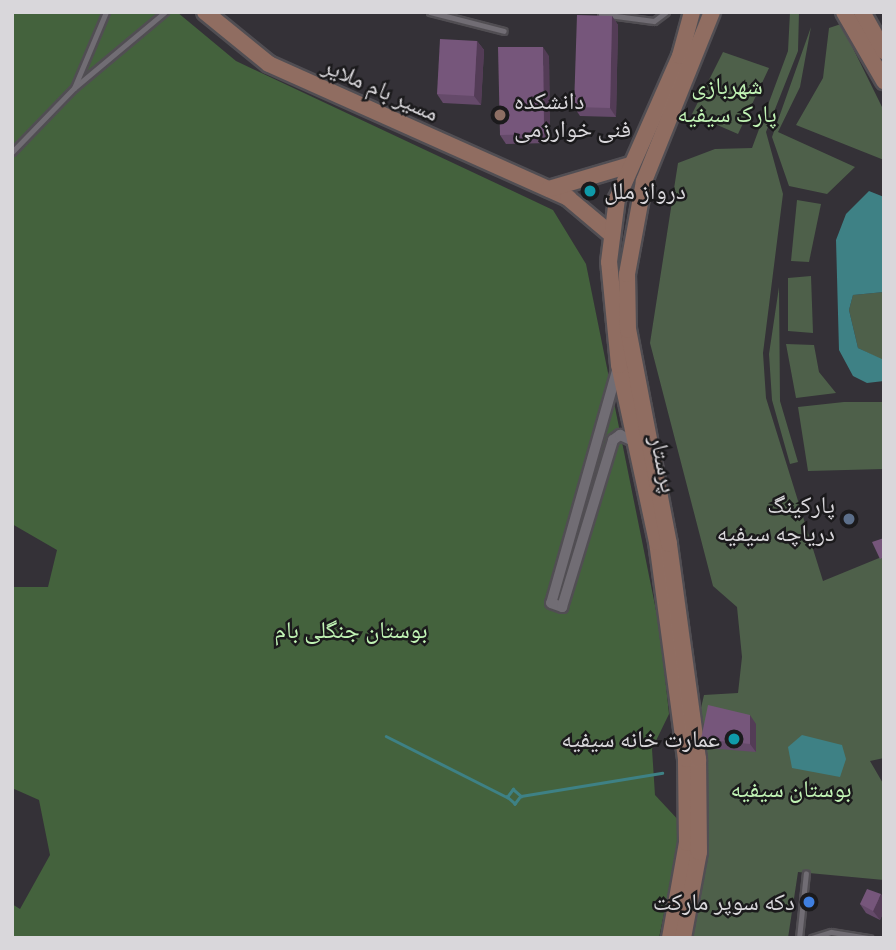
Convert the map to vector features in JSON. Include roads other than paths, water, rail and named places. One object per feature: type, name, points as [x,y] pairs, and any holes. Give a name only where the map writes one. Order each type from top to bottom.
[{"type":"main road","name":"مسیر بام ملایر","points":[[205,12],[269,64],[549,188],[592,213],[611,235]]},
{"type":"main road","name":"پرستار","points":[[670,938],[687,844],[688,783],[659,555],[619,365],[611,305],[611,235],[630,164],[680,56],[692,12]]},
{"type":"main road","name":"پرستار","points":[[683,938],[699,852],[698,759],[669,544],[628,330],[627,274],[644,181],[712,12]]},
{"type":"main road","points":[[844,12],[884,81]]},
{"type":"main road","points":[[862,12],[884,51]]},
{"type":"main road","points":[[549,188],[630,164]]},
{"type":"street","points":[[619,365],[551,603],[562,607],[613,440],[620,435],[636,442]]},
{"type":"lane","points":[[74,88],[106,12]]},
{"type":"lane","points":[[12,152],[74,88],[164,12]]},
{"type":"lane","points":[[430,12],[504,31]]},
{"type":"lane","points":[[601,14],[653,21],[666,12]]},
{"type":"lane","points":[[799,938],[806,873]]},
{"type":"lane","points":[[812,938],[831,932],[870,938]]},
{"type":"water","points":[[869,191],[884,197],[884,292],[853,295],[849,310],[858,348],[884,360],[884,381],[867,383],[853,376],[839,350],[836,240],[846,214]]},
{"type":"water","points":[[802,735],[842,745],[846,759],[840,777],[792,768],[788,747]]},
{"type":"waterway","points":[[386,736],[507,797]]},
{"type":"waterway","points":[[521,796],[515,804],[507,797],[513,789],[521,796],[662,773]]},
{"type":"place","name":"دانشکده فنی خوارزمی","points":[[500,115]]},
{"type":"place","name":"درواز ملل","points":[[590,191]]},
{"type":"place","name":"پارکینگ دریاچه سیفیه","points":[[849,519]]},
{"type":"place","name":"عمارت خانه سیفیه","points":[[734,739]]},
{"type":"place","name":"دکه سوپر مارکت","points":[[809,902]]},
{"type":"park label","name":"شهربازی پارک سیفیه","points":[[727,100]]},
{"type":"park label","name":"بوستان جنگلی بام","points":[[351,630]]},
{"type":"park label","name":"بوستان سیفیه","points":[[791,789]]}]
